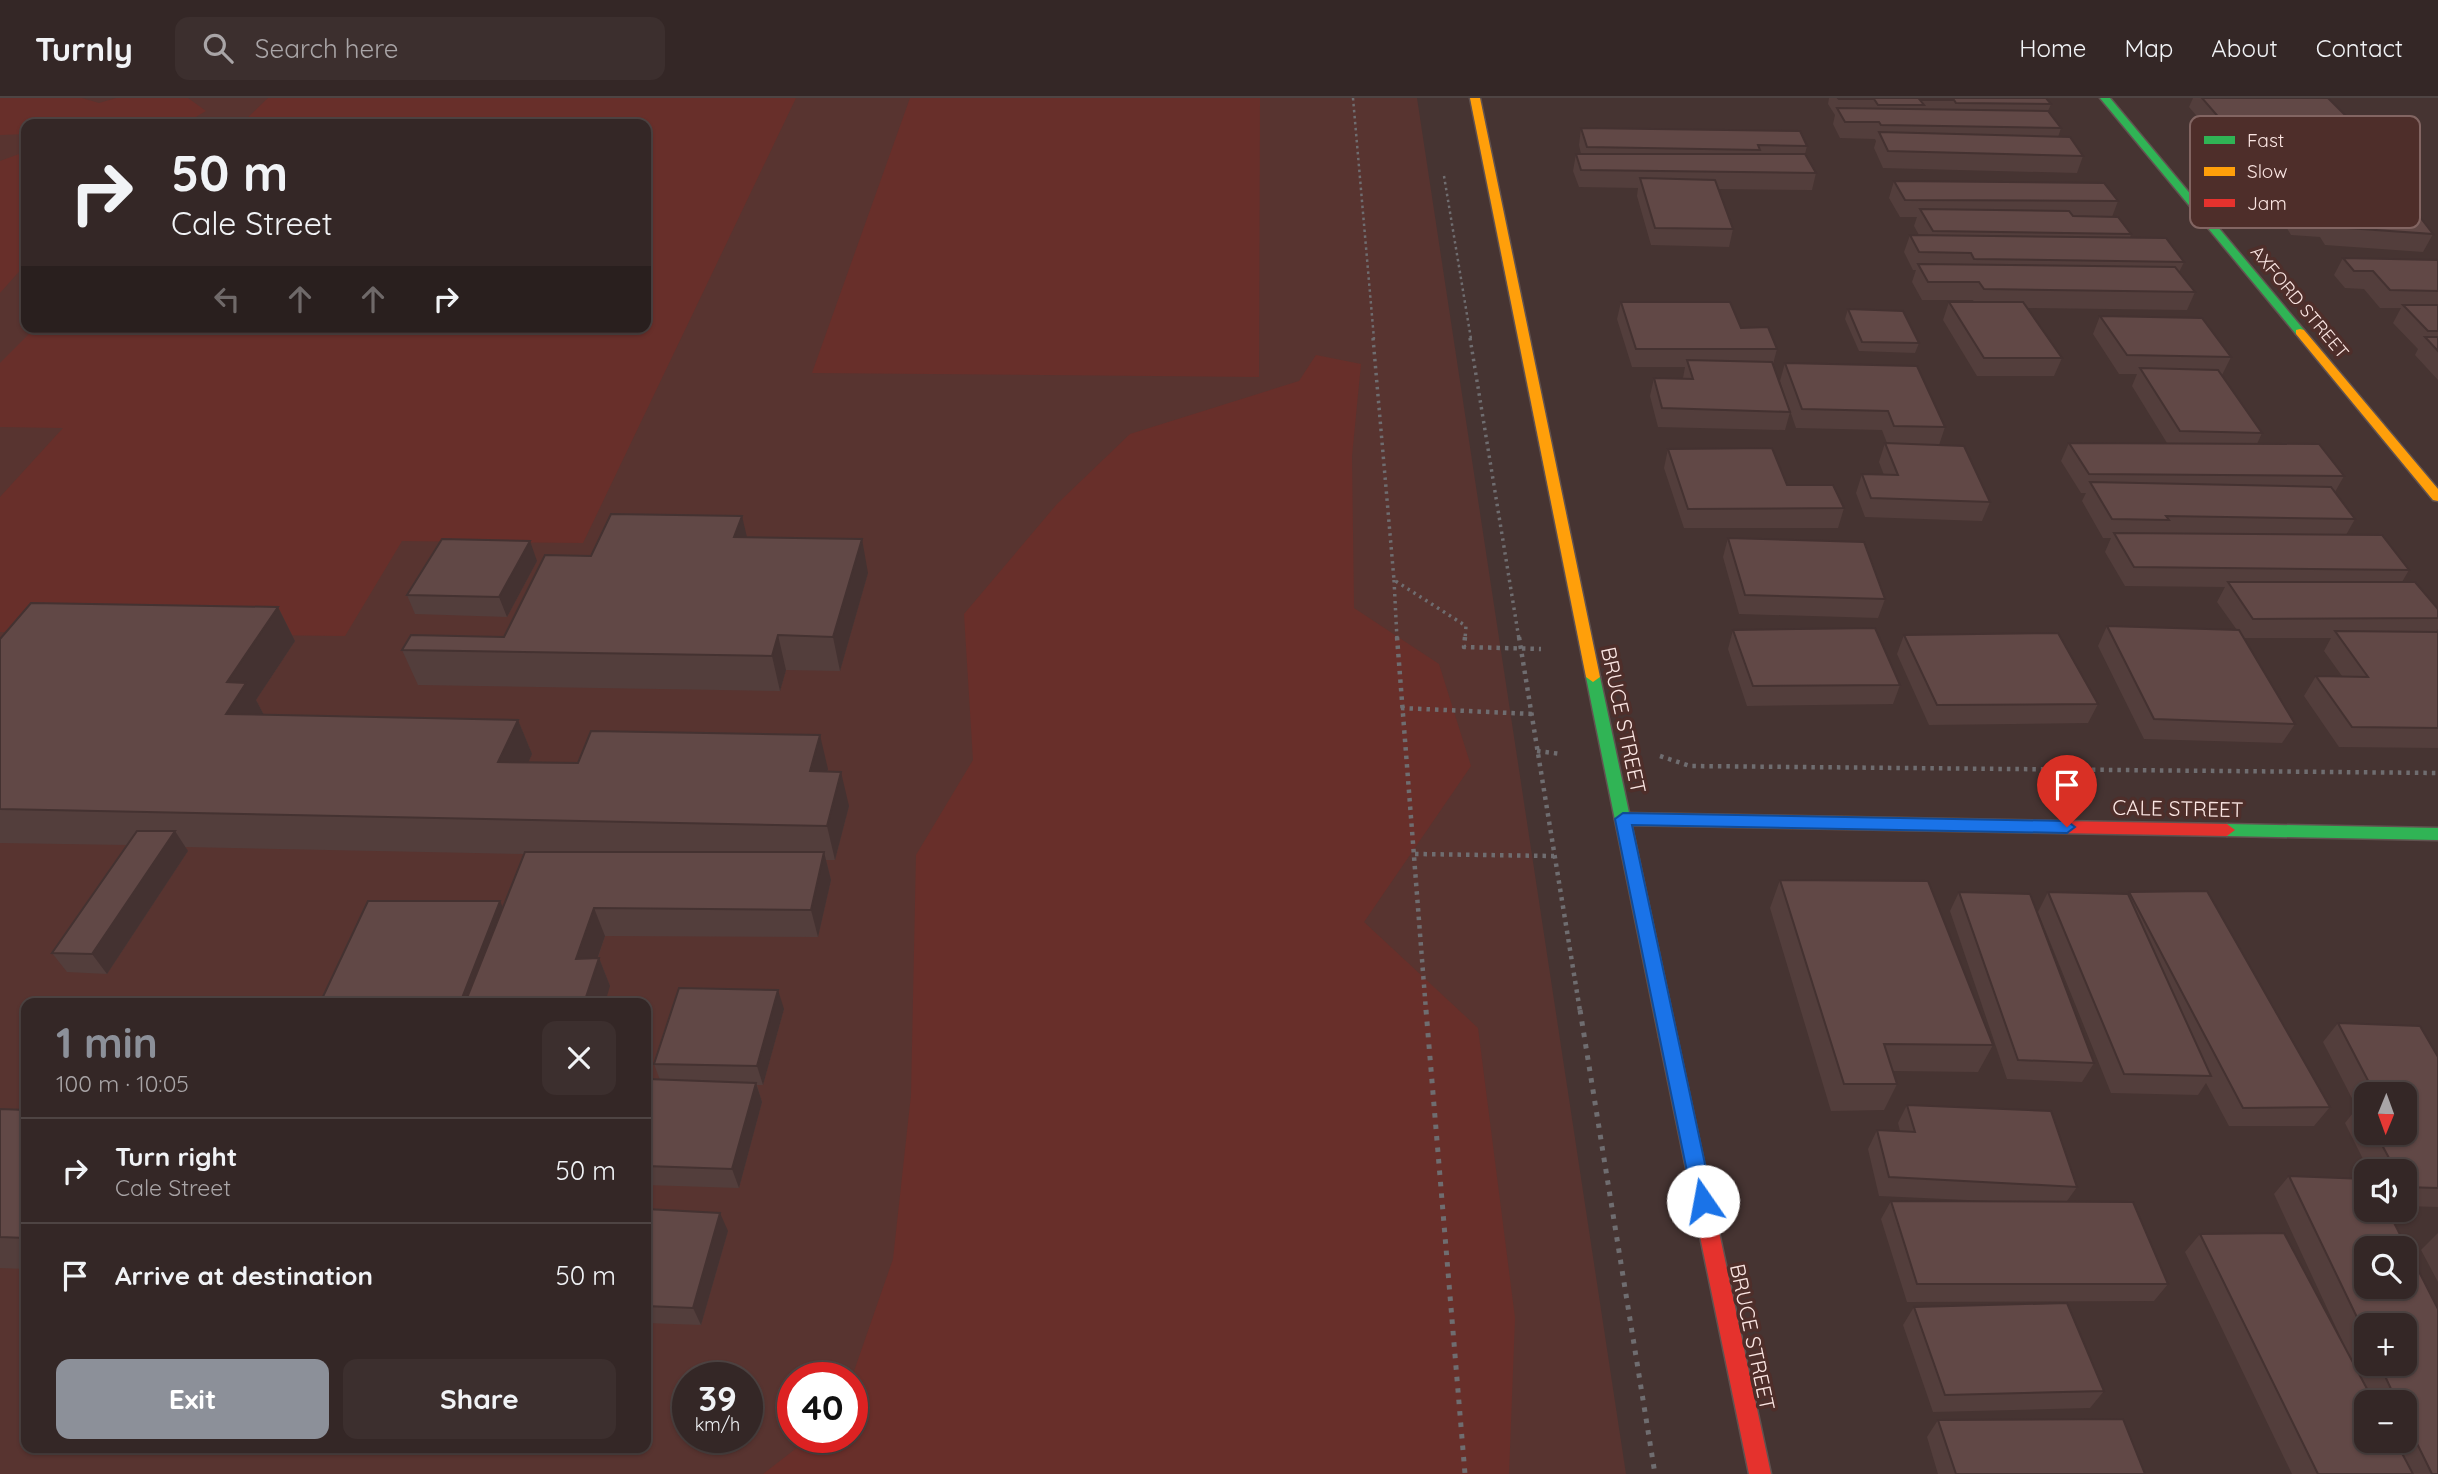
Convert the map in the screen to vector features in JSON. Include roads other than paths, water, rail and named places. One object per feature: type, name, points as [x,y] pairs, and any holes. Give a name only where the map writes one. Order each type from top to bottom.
[{"type":"street","name":"BRUCE STREET","points":[[1475,98],[1760,1474]]},
{"type":"street","name":"AXFORD STREET","points":[[2105,98],[2190,200]]},
{"type":"street","name":"AXFORD STREET","points":[[2213,228],[2438,497]]},
{"type":"street","name":"CALE STREET","points":[[1623,819],[2438,834]]}]
